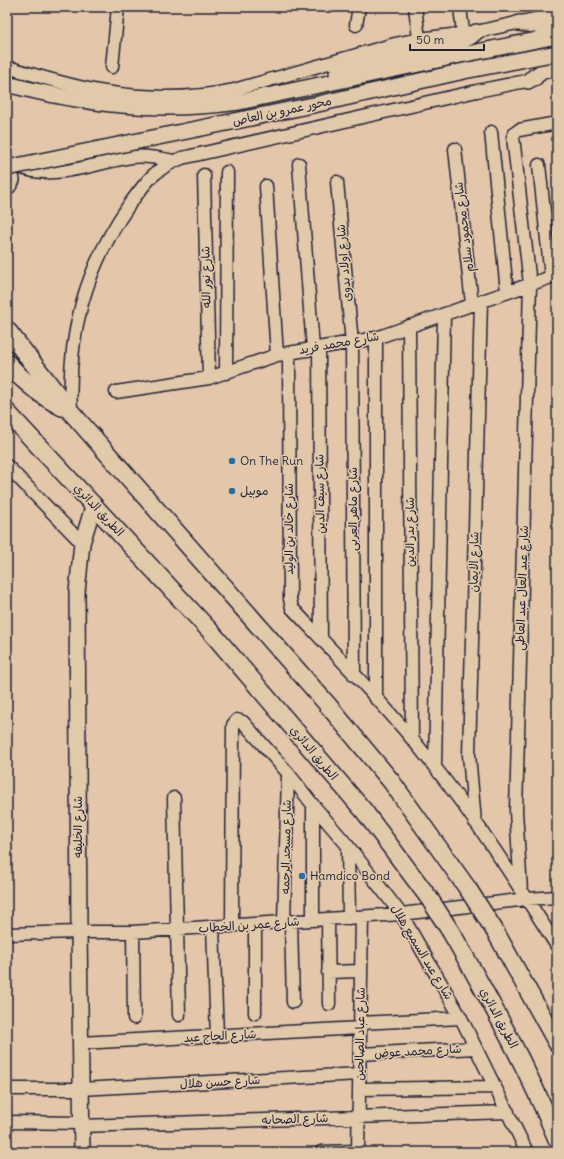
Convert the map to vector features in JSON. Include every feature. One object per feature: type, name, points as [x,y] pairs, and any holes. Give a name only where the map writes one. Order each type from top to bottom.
[{"type":"highway","points":[[7,167],[11,180],[10,184],[7,186]]},
{"type":"highway","points":[[7,330],[71,412],[271,640],[392,781],[468,889],[495,931],[557,1043]]},
{"type":"highway","points":[[7,363],[37,392],[53,403],[71,412]]},
{"type":"highway","name":"الطريق الدائري","points":[[7,412],[94,504],[212,633],[364,811],[429,898],[451,932],[508,1034],[544,1108],[557,1139]]},
{"type":"main road","points":[[519,23],[535,25],[556,14]]},
{"type":"main road","points":[[318,85],[326,79],[346,69],[464,40],[469,32]]},
{"type":"main road","name":"محور عمرو بن العاص","points":[[7,84],[32,91],[90,102],[132,107],[164,108],[209,106],[239,102],[557,36]]},
{"type":"main road","name":"محور عمرو بن العاص","points":[[7,167],[318,104],[464,71],[557,53]]},
{"type":"main road","points":[[528,80],[543,71],[557,67]]},
{"type":"main road","name":"شارع الخليفه","points":[[82,1152],[77,592],[82,543],[94,504]]},
{"type":"street","points":[[112,67],[118,7]]},
{"type":"street","points":[[356,24],[359,7]]},
{"type":"street","points":[[415,7],[419,39]]},
{"type":"street","points":[[460,7],[469,32]]},
{"type":"street","points":[[7,67],[104,92],[167,98],[207,96],[234,90],[395,44],[519,23]]},
{"type":"street","points":[[71,412],[70,376],[72,348],[77,320],[86,286],[104,246],[119,220],[152,175],[166,165],[174,161],[478,91],[557,75]]},
{"type":"street","name":"شارع عبد العال عبد العاطى","points":[[524,895],[516,811],[530,284],[513,137],[514,133],[519,130],[557,123]]},
{"type":"street","points":[[490,132],[507,292]]},
{"type":"street","name":"شارع محمود سلام","points":[[455,149],[477,303]]},
{"type":"street","points":[[7,160],[34,172],[47,173],[60,172],[132,157],[160,158],[174,161]]},
{"type":"street","name":"شارع سيف الدين","points":[[299,164],[316,348],[321,639]]},
{"type":"street","points":[[539,165],[554,276]]},
{"type":"street","points":[[226,373],[227,172]]},
{"type":"street","name":"شارع نور الله","points":[[204,175],[209,378]]},
{"type":"street","name":"شارع اولاد بدوى","points":[[337,182],[352,343]]},
{"type":"street","points":[[266,186],[276,355]]},
{"type":"street","name":"شارع محمد فريد","points":[[116,392],[209,378],[276,355],[376,338],[554,276]]},
{"type":"street","name":"شارع الايمان","points":[[475,822],[469,754],[477,303]]},
{"type":"street","points":[[435,767],[444,314]]},
{"type":"street","name":"شارع بدر الدين","points":[[409,326],[412,739]]},
{"type":"street","points":[[376,338],[376,699]]},
{"type":"street","name":"شارع ماهر العربى","points":[[352,343],[354,675]]},
{"type":"street","name":"شارع خالد بن الوليد","points":[[289,352],[290,599],[292,608],[321,639]]},
{"type":"street","points":[[7,466],[82,543]]},
{"type":"street","points":[[321,639],[412,739],[435,767],[475,822],[557,946]]},
{"type":"street","name":"شارع عبد السميع هلال","points":[[232,926],[233,725],[237,720],[243,722],[288,773],[401,914],[461,1018],[527,1152]]},
{"type":"street","name":"شارع مسجد الرحمه","points":[[288,773],[287,922],[293,1002]]},
{"type":"street","points":[[174,798],[178,1015]]},
{"type":"street","points":[[313,806],[313,920]]},
{"type":"street","points":[[348,846],[349,918]]},
{"type":"street","name":"شارع عمر بن الخطاب","points":[[7,934],[177,930],[401,914],[491,904],[524,895],[557,897]]},
{"type":"street","name":"شارع عباد الصالحين","points":[[358,1151],[362,917]]},
{"type":"street","points":[[328,919],[329,1004]]},
{"type":"street","points":[[255,924],[255,1013]]},
{"type":"street","points":[[213,927],[217,1036]]},
{"type":"street","points":[[133,932],[134,1018]]},
{"type":"street","points":[[328,972],[361,971]]},
{"type":"street","name":"شارع الحاج عيد","points":[[80,1043],[217,1036],[461,1018]]},
{"type":"street","name":"شارع محمد عوض","points":[[360,1054],[476,1048]]},
{"type":"street","name":"شارع حسن هلال","points":[[7,1089],[81,1089],[360,1074]]},
{"type":"street","points":[[359,1089],[495,1087]]},
{"type":"street","name":"شارع الصحابه","points":[[7,1122],[81,1124],[508,1112]]},
{"type":"street","points":[[321,1152],[358,1151]]},
{"type":"place","name":"On The Run","points":[[232,461]]},
{"type":"place","name":"موبيل","points":[[232,491]]},
{"type":"place","name":"Hamdico Bond","points":[[302,876]]}]
